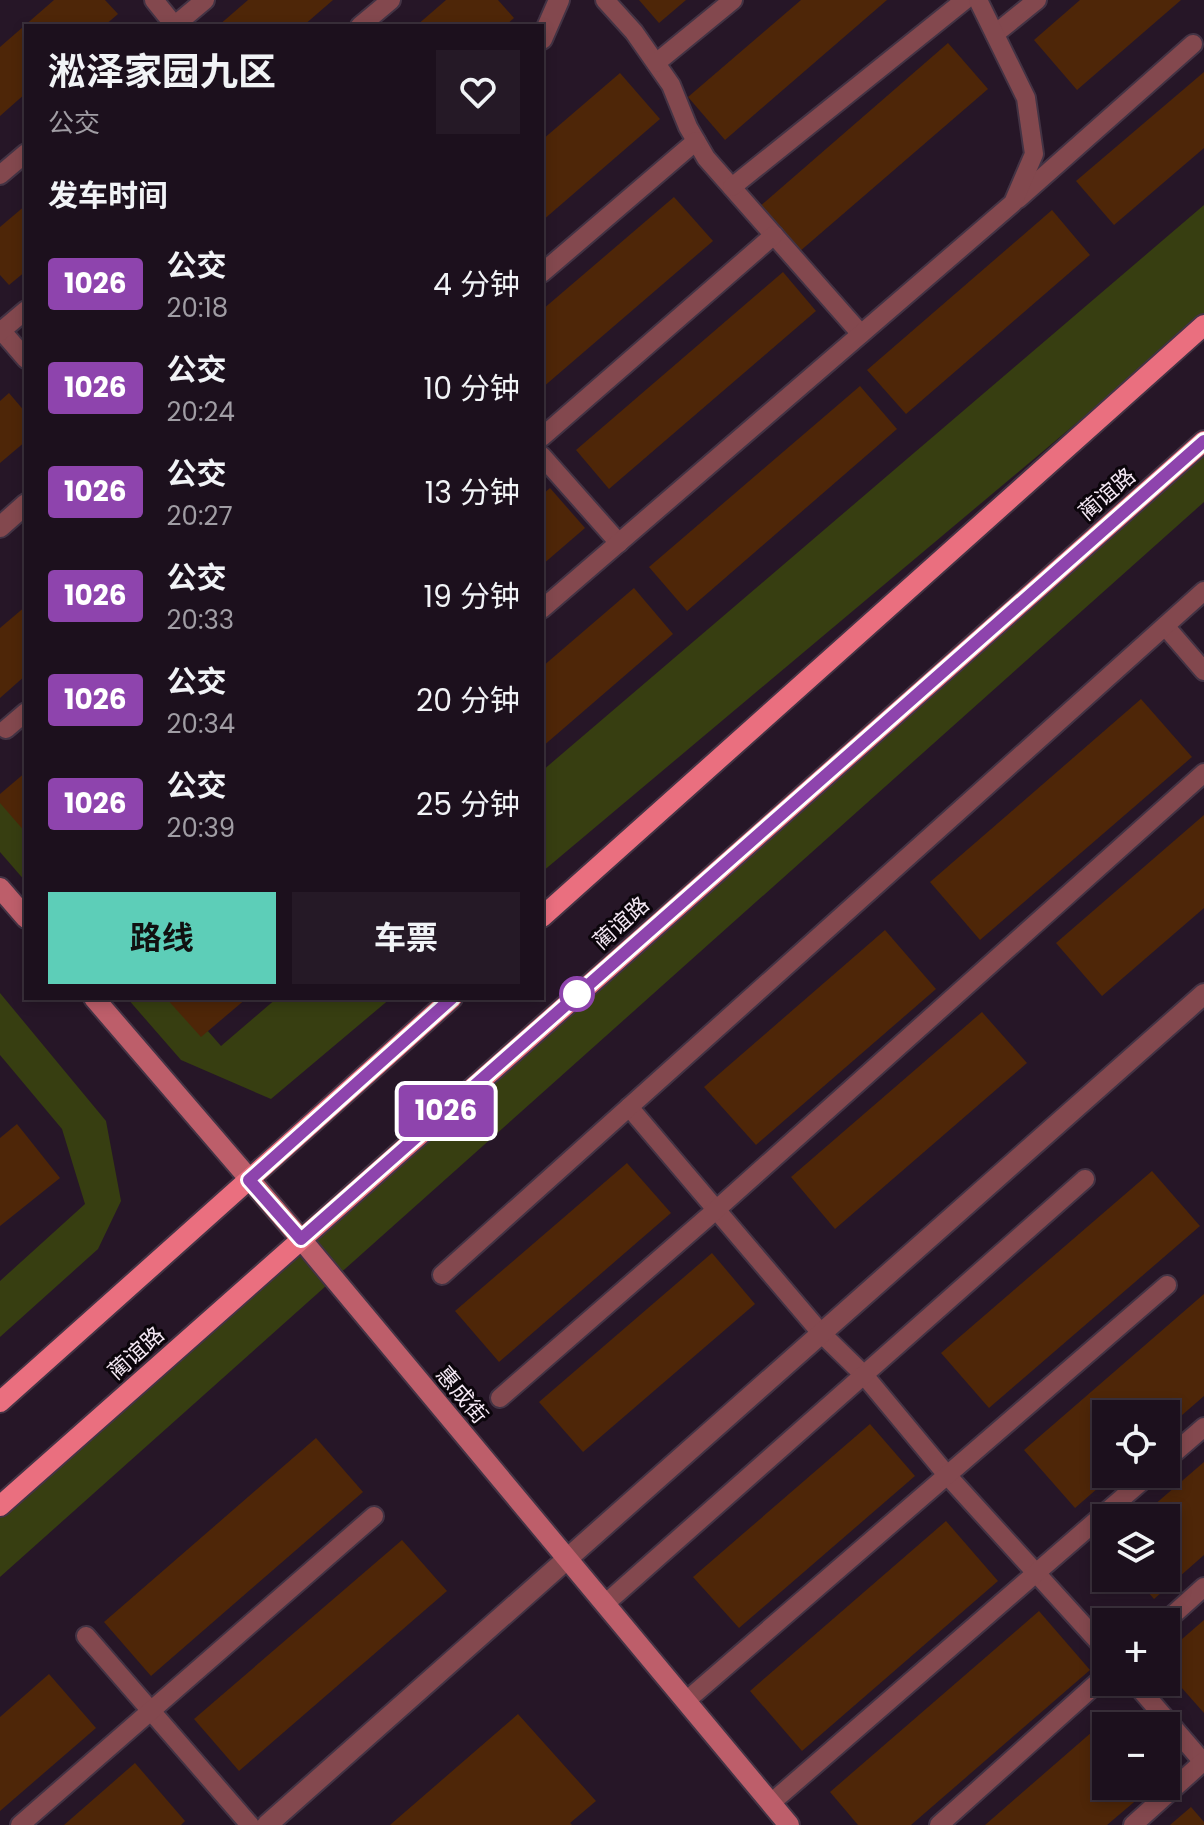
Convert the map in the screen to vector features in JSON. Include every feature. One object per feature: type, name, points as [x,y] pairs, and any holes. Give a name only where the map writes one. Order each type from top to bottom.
[{"type":"main road","points":[[544,915],[1204,325]]},
{"type":"main road","name":"蔺谊路","points":[[0,1506],[1204,441]]},
{"type":"main road","points":[[0,1402],[450,1000]]},
{"type":"street","points":[[544,34],[559,0]]},
{"type":"street","points":[[0,527],[24,506]]},
{"type":"street","points":[[0,888],[24,916]]},
{"type":"street","points":[[267,1825],[1204,994]]},
{"type":"street","name":"惠成街","points":[[96,1000],[301,1239],[789,1825]]},
{"type":"lane","points":[[154,0],[173,24]]},
{"type":"lane","points":[[177,24],[205,0]]},
{"type":"lane","points":[[362,24],[391,0]]},
{"type":"lane","points":[[605,0],[634,32],[671,85],[688,127],[706,158],[861,334]]},
{"type":"lane","points":[[656,63],[733,0]]},
{"type":"lane","points":[[732,187],[965,0]]},
{"type":"lane","points":[[978,0],[1026,98],[1034,154],[1013,203]]},
{"type":"lane","points":[[995,34],[1037,0]]},
{"type":"lane","points":[[544,607],[1193,44]]},
{"type":"lane","points":[[544,271],[696,141]]},
{"type":"lane","points":[[0,175],[24,155]]},
{"type":"lane","points":[[544,435],[774,235]]},
{"type":"lane","points":[[24,312],[0,331],[24,357]]},
{"type":"lane","points":[[544,458],[619,543]]},
{"type":"lane","points":[[442,1275],[1204,591]]},
{"type":"lane","points":[[1165,626],[1204,671]]},
{"type":"lane","points":[[6,729],[24,714]]},
{"type":"lane","points":[[500,1398],[717,1209],[1204,773]]},
{"type":"lane","points":[[629,1107],[821,1333],[864,1375],[947,1475],[1092,1635]]},
{"type":"lane","points":[[605,1604],[1085,1179]]},
{"type":"lane","points":[[686,1701],[1167,1285]]},
{"type":"lane","points":[[1180,1448],[1204,1427]]},
{"type":"lane","points":[[771,1803],[1134,1488]]},
{"type":"lane","points":[[20,1825],[374,1516]]},
{"type":"lane","points":[[1180,1609],[1204,1587]]},
{"type":"lane","points":[[86,1636],[250,1825]]},
{"type":"lane","points":[[939,1825],[1092,1688]]},
{"type":"lane","points":[[1133,1825],[1204,1762],[1146,1696]]},
{"type":"green space","points":[[1204,205],[1204,316],[544,870],[544,769]]},
{"type":"green space","points":[[1204,435],[1204,502],[0,1577],[0,1492]]},
{"type":"green space","points":[[0,794],[24,821],[24,880],[0,852]]},
{"type":"green space","points":[[0,993],[106,1121],[121,1201],[98,1249],[0,1337],[0,1281],[85,1204],[62,1129],[0,1055]]},
{"type":"green space","points":[[129,1000],[181,1000],[221,1046],[275,1000],[389,1000],[271,1099],[181,1060]]},
{"type":"building","points":[[54,0],[105,0],[118,14],[106,24],[26,24]]},
{"type":"building","points":[[248,0],[333,0],[305,24],[220,24]]},
{"type":"building","points":[[446,0],[498,0],[514,18],[507,24],[418,24]]},
{"type":"building","points":[[639,0],[686,0],[659,23]]},
{"type":"building","points":[[801,0],[887,0],[725,140],[688,97]]},
{"type":"building","points":[[1080,0],[1181,0],[1077,90],[1034,40]]},
{"type":"building","points":[[24,26],[24,95],[0,116],[0,47]]},
{"type":"building","points":[[948,43],[988,89],[799,252],[759,207]]},
{"type":"building","points":[[1204,72],[1204,148],[1114,225],[1076,181]]},
{"type":"building","points":[[620,73],[660,119],[544,219],[544,138]]},
{"type":"building","points":[[674,197],[713,241],[544,386],[544,308]]},
{"type":"building","points":[[24,207],[24,273],[9,285],[0,275],[0,227]]},
{"type":"building","points":[[1052,210],[1090,255],[906,414],[867,370]]},
{"type":"building","points":[[783,272],[816,311],[609,489],[576,450]]},
{"type":"building","points":[[860,386],[897,429],[687,611],[649,567]]},
{"type":"building","points":[[9,393],[24,411],[24,443],[0,463],[0,401]]},
{"type":"building","points":[[550,488],[585,528],[544,563],[544,493]]},
{"type":"building","points":[[634,588],[673,634],[544,745],[544,665]]},
{"type":"building","points":[[24,608],[24,677],[0,698],[0,628]]},
{"type":"building","points":[[1141,699],[1192,757],[980,940],[930,882]]},
{"type":"building","points":[[24,774],[24,831],[0,803],[0,794]]},
{"type":"building","points":[[1204,815],[1204,908],[1102,996],[1056,943]]},
{"type":"building","points":[[885,930],[936,989],[756,1145],[704,1087]]},
{"type":"building","points":[[168,1000],[245,1000],[201,1037]]},
{"type":"building","points":[[982,1012],[1027,1063],[835,1229],[791,1177]]},
{"type":"building","points":[[17,1124],[60,1178],[0,1226],[0,1138]]},
{"type":"building","points":[[627,1163],[671,1213],[499,1362],[455,1311]]},
{"type":"building","points":[[1152,1171],[1200,1226],[989,1408],[941,1353]]},
{"type":"building","points":[[712,1253],[755,1304],[583,1452],[539,1402]]},
{"type":"building","points":[[1204,1294],[1204,1396],[1180,1417],[1180,1400],[1092,1400],[1092,1488],[1098,1488],[1075,1508],[1024,1450]]},
{"type":"building","points":[[870,1424],[915,1476],[739,1628],[693,1577]]},
{"type":"building","points":[[316,1438],[363,1492],[151,1676],[104,1622]]},
{"type":"building","points":[[1204,1462],[1204,1555],[1180,1576],[1180,1504],[1155,1504],[1174,1488],[1180,1488],[1180,1483]]},
{"type":"building","points":[[946,1521],[998,1581],[802,1751],[750,1691]]},
{"type":"building","points":[[402,1540],[447,1591],[239,1771],[194,1719]]},
{"type":"building","points":[[1148,1592],[1162,1592],[1154,1599]]},
{"type":"building","points":[[1039,1611],[1090,1670],[911,1825],[858,1825],[830,1792]]},
{"type":"building","points":[[1204,1620],[1204,1713],[1180,1686],[1180,1641]]},
{"type":"building","points":[[49,1674],[96,1728],[0,1811],[0,1717]]},
{"type":"building","points":[[518,1714],[596,1801],[570,1823],[572,1825],[390,1825]]},
{"type":"building","points":[[1092,1732],[1092,1800],[1136,1800],[1107,1825],[985,1825]]},
{"type":"building","points":[[135,1763],[185,1821],[181,1825],[64,1825]]},
{"type":"building","points":[[1191,1807],[1204,1825],[1170,1825]]},
{"type":"bus line","name":"1026","points":[[450,1000],[249,1180],[301,1239],[1204,441]]}]
